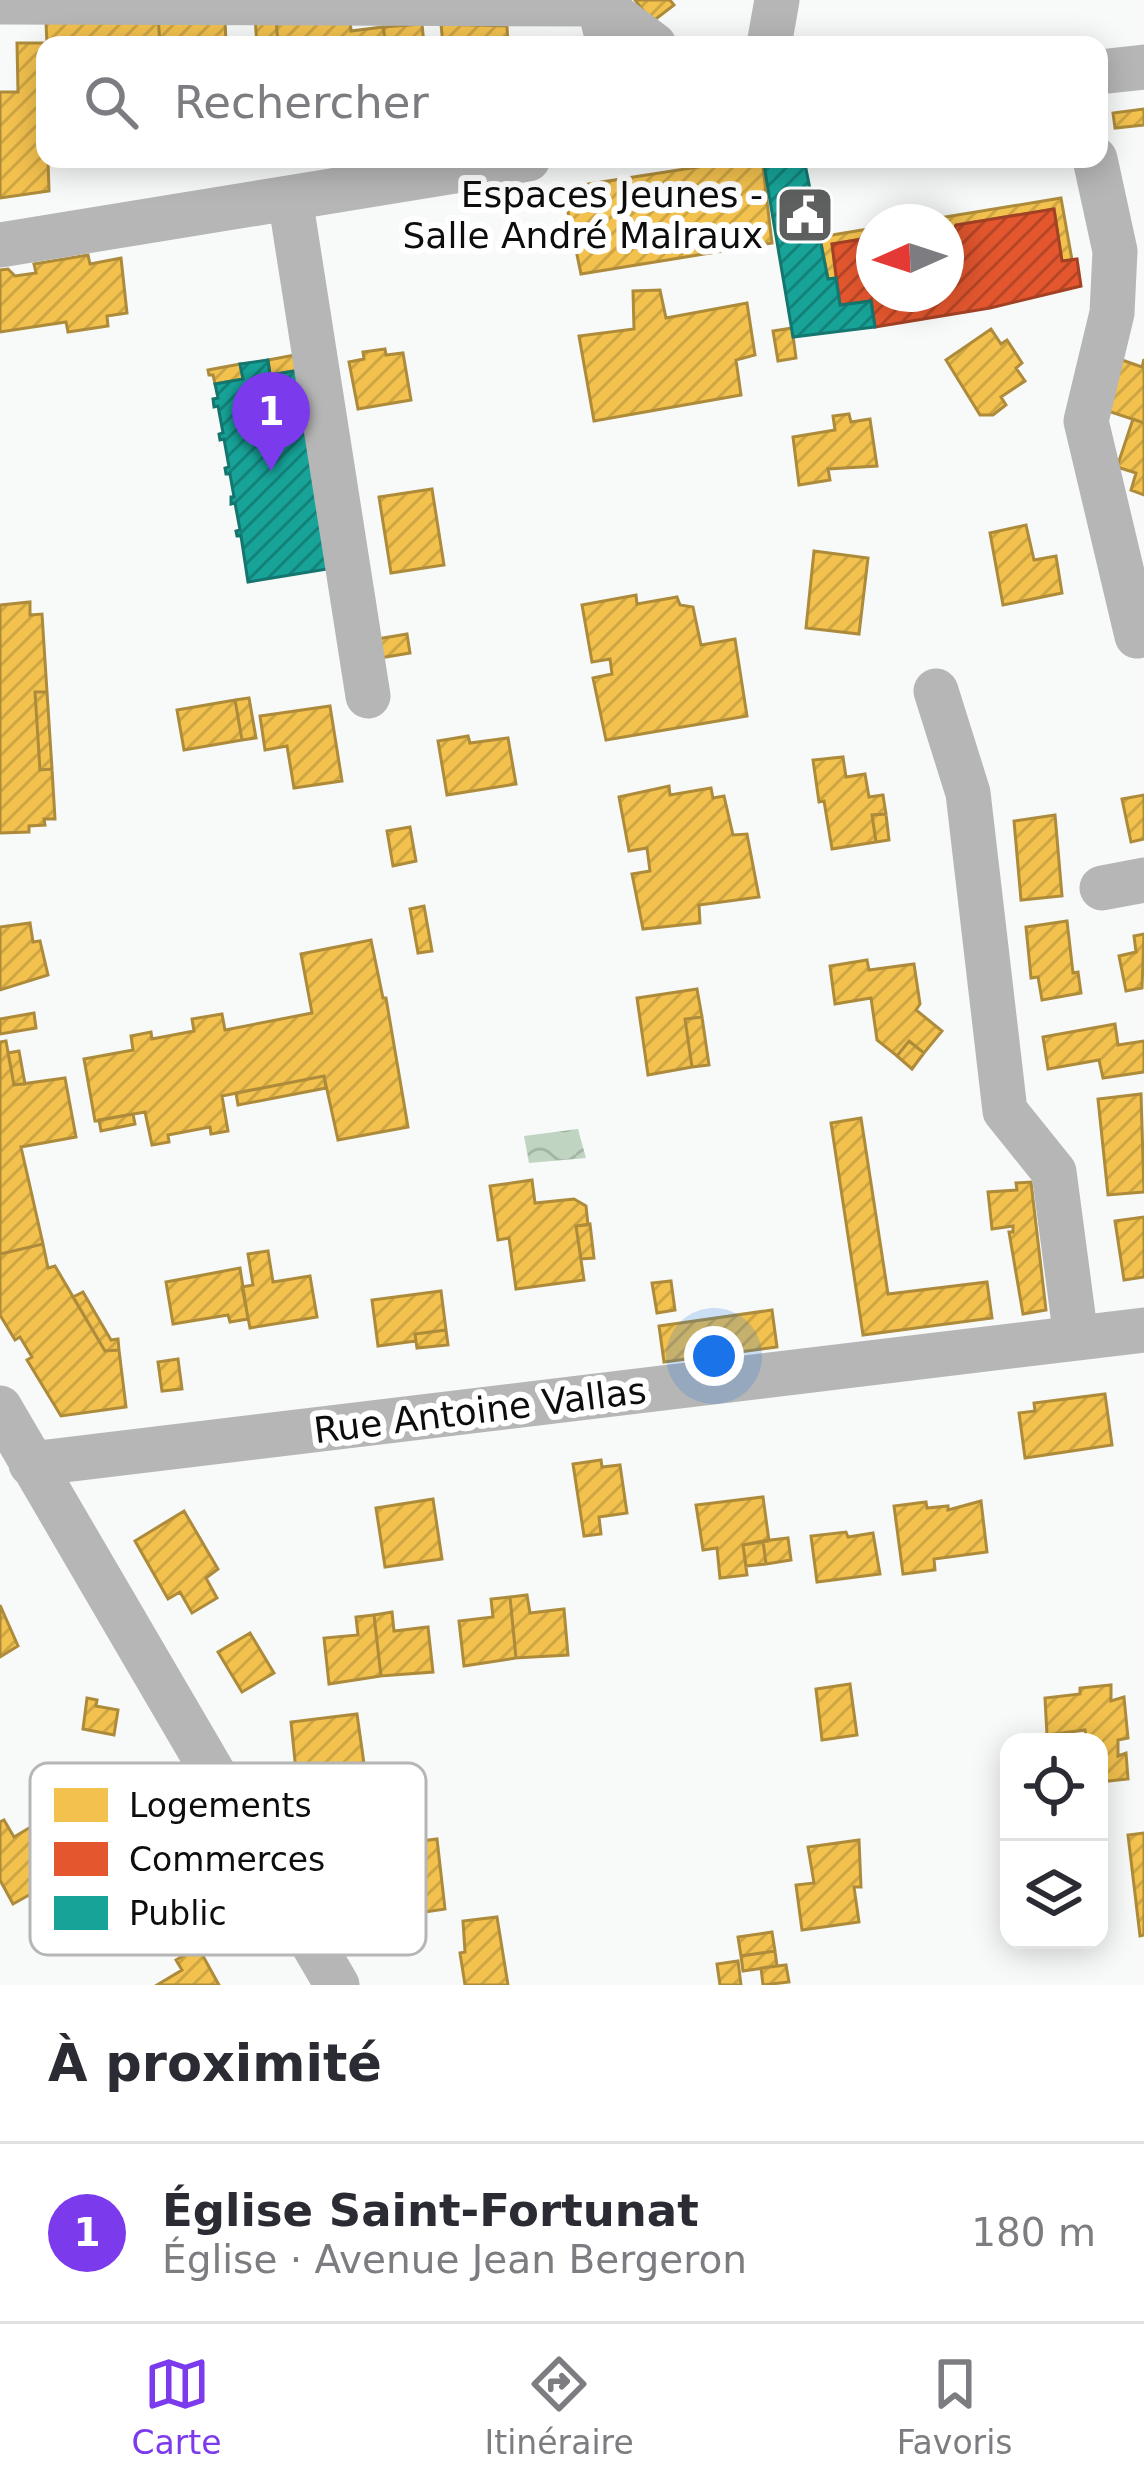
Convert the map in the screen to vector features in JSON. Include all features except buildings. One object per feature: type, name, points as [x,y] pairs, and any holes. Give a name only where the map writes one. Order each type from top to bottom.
[{"type":"street","points":[[771,36],[777,0]]},
{"type":"street","points":[[0,2],[604,24],[633,36]]},
{"type":"street","points":[[1108,70],[1144,68]]},
{"type":"street","points":[[0,245],[474,168]]},
{"type":"street","points":[[1097,168],[1115,251],[1112,314],[1086,421],[1136,636]]},
{"type":"street","points":[[290,198],[368,696]]},
{"type":"street","points":[[936,692],[968,793],[1006,1111],[1054,1172],[1076,1338]]},
{"type":"street","name":"Rue Antoine Vallas","points":[[31,1464],[1144,1330]]},
{"type":"street","points":[[0,1408],[207,1763]]},
{"type":"street","points":[[319,1955],[337,1985]]},
{"type":"water","points":[[578,1129],[586,1158],[529,1163],[524,1136]]},
{"type":"place","name":"Espaces Jeunes - Salle André Malraux","points":[[805,215]]},
{"type":"place","name":"Église Saint-Fortunat","points":[[271,471]]}]
